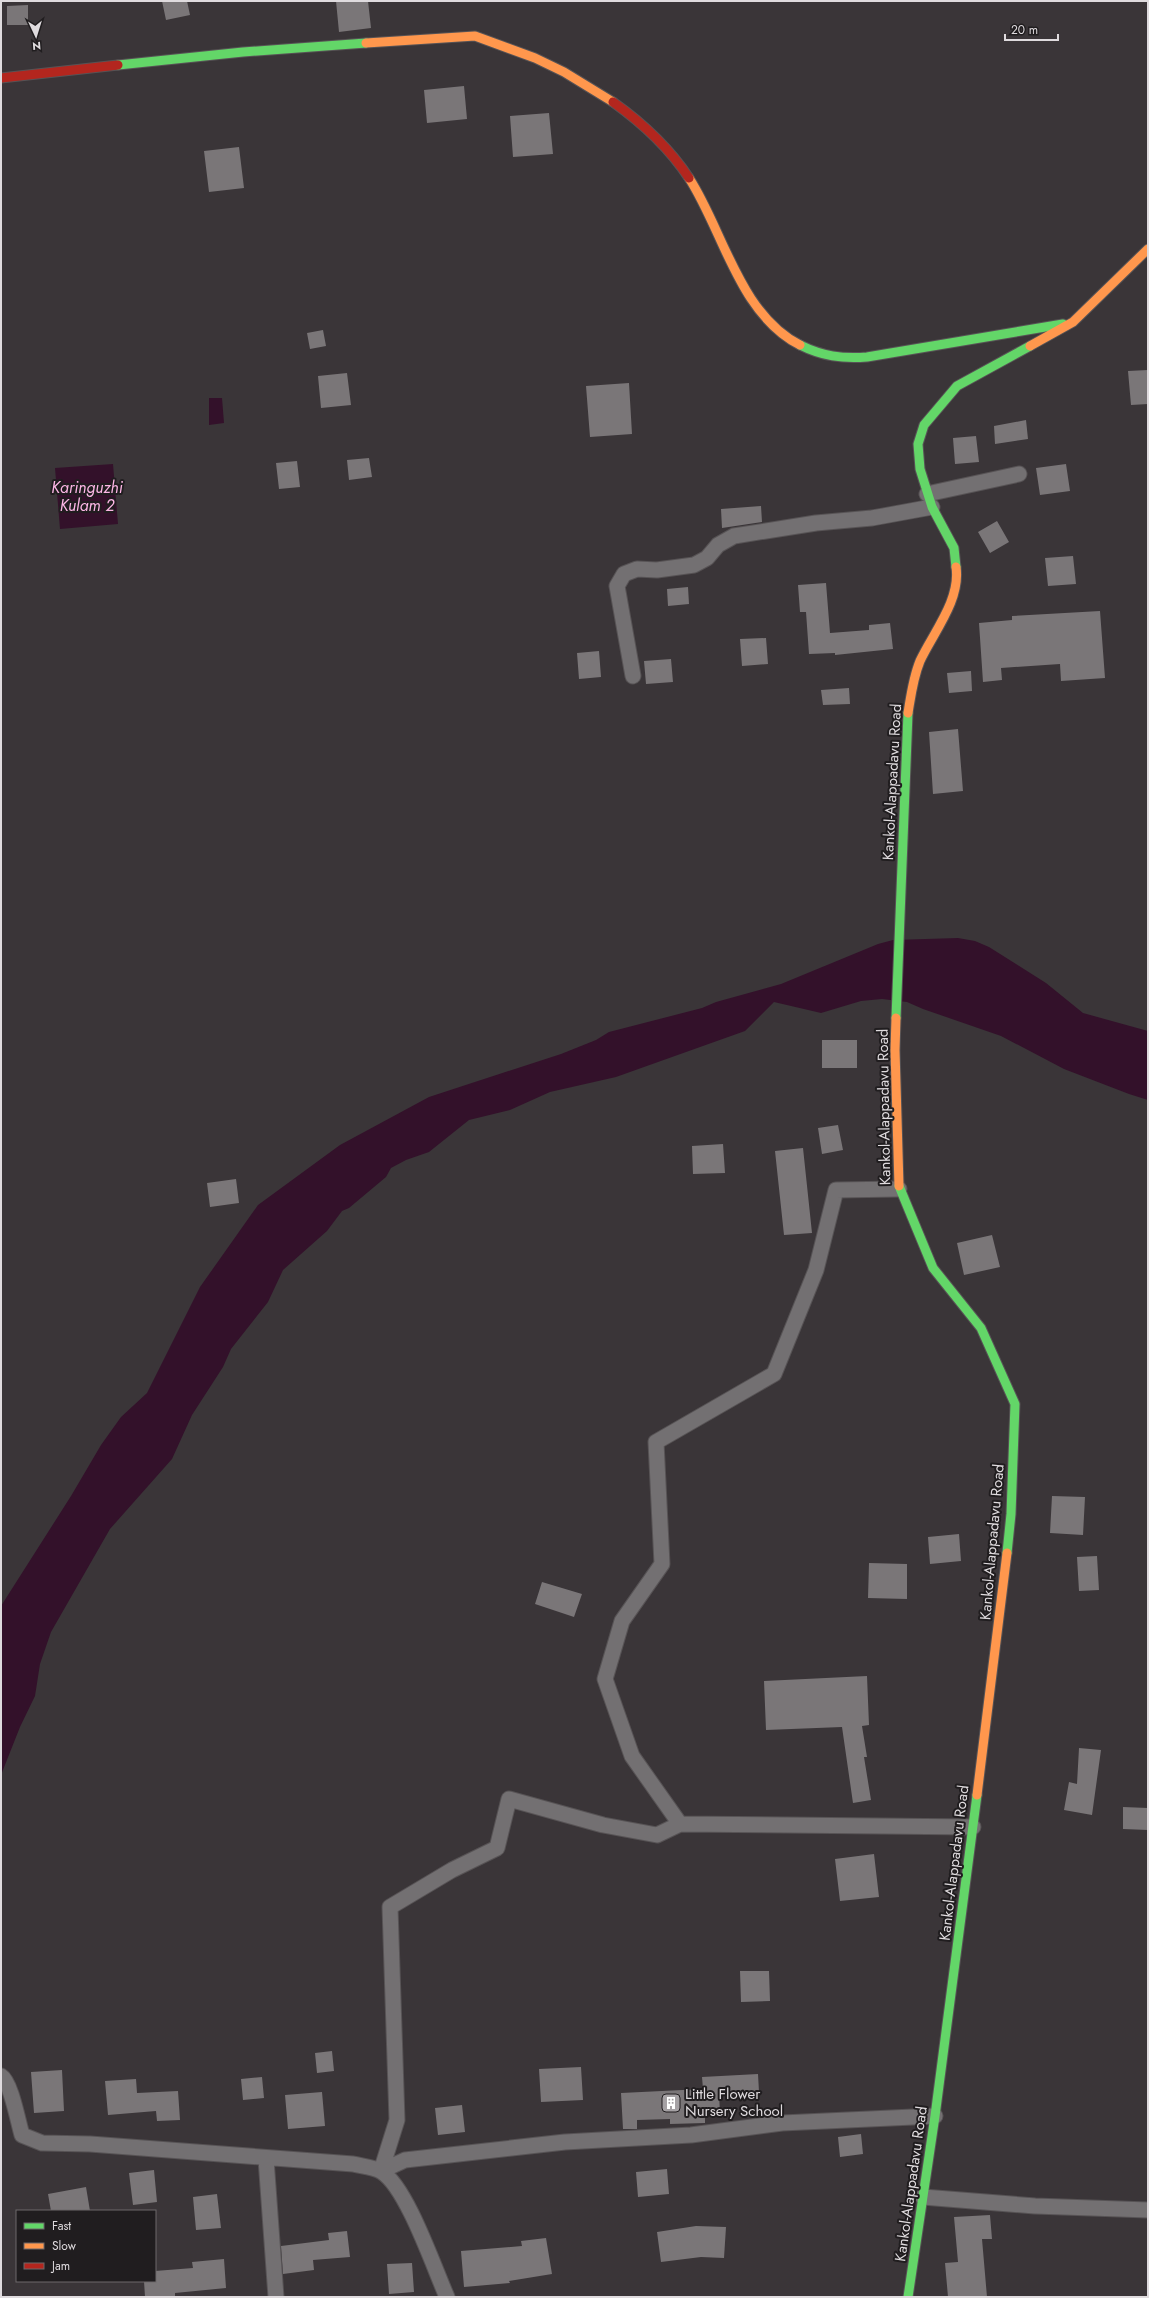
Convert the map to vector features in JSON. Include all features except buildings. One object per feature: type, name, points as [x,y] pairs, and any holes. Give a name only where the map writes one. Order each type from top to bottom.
[{"type":"main road","points":[[1,78],[244,52],[475,36],[508,46],[572,76],[637,119],[687,175],[709,214],[720,243],[768,321],[801,347],[833,357],[872,356],[968,340],[1009,331],[1073,322]]},
{"type":"main road","name":"Kankol-Alappadavu Road","points":[[908,2297],[935,2116],[1012,1514],[1015,1404],[981,1328],[933,1268],[899,1189],[895,1050],[906,723],[912,687],[920,662],[944,616],[953,593],[957,571],[954,548],[929,501],[920,469],[918,444],[924,425],[931,414],[956,386],[1073,322],[1148,249]]},
{"type":"street","points":[[633,676],[618,586],[624,574],[637,569],[657,570],[694,565],[707,558],[718,545],[734,536],[816,523],[872,518],[1019,474]]},
{"type":"street","points":[[680,1824],[632,1756],[605,1679],[622,1621],[662,1564],[656,1442],[774,1374],[816,1270],[836,1190],[899,1189]]},
{"type":"street","points":[[382,2171],[397,2120],[390,1907],[452,1870],[496,1848],[509,1799],[603,1825],[657,1835],[680,1824],[973,1827]]},
{"type":"street","points":[[1,2076],[5,2078],[8,2086],[22,2135],[42,2143],[90,2144],[266,2159],[353,2164],[382,2171],[392,2181],[404,2200],[447,2297]]},
{"type":"street","points":[[382,2171],[405,2160],[565,2142],[691,2135],[782,2123],[935,2116]]},
{"type":"street","points":[[266,2159],[276,2297]]},
{"type":"street","points":[[923,2197],[1035,2206],[1148,2210]]},
{"type":"water","points":[[209,398],[222,398],[224,423],[209,425]]},
{"type":"water","name":"Karinguzhi Kulam 2","points":[[113,464],[118,524],[60,529],[55,468]]},
{"type":"water","points":[[958,938],[975,941],[989,947],[1046,983],[1083,1013],[1148,1031],[1148,1100],[1064,1069],[1001,1036],[907,1002],[882,999],[861,1001],[821,1013],[774,1002],[745,1031],[616,1077],[550,1092],[510,1110],[469,1120],[429,1152],[406,1160],[391,1168],[386,1177],[349,1208],[342,1211],[327,1231],[283,1270],[268,1302],[231,1349],[223,1367],[192,1415],[172,1459],[110,1529],[51,1632],[40,1664],[35,1696],[20,1727],[1,1775],[1,1606],[71,1496],[101,1445],[121,1417],[147,1393],[200,1287],[258,1205],[340,1145],[429,1097],[561,1054],[596,1040],[609,1032],[702,1008],[716,1002],[781,984],[878,944],[893,940]]},
{"type":"traffic: fast","points":[[118,65],[243,52],[366,43]]},
{"type":"traffic: fast","points":[[800,345],[816,352],[832,356],[849,358],[867,357],[1063,324]]},
{"type":"traffic: fast","points":[[956,567],[954,548],[932,507],[920,469],[918,444],[924,425],[957,386],[1030,346]]},
{"type":"traffic: fast","points":[[896,1018],[908,713]]},
{"type":"traffic: fast","points":[[899,1186],[933,1268],[981,1328],[1015,1404],[1011,1514],[1007,1553]]},
{"type":"traffic: fast","points":[[908,2297],[935,2116],[977,1795]]},
{"type":"traffic: slow","points":[[366,43],[475,36],[535,58],[564,72],[613,102]]},
{"type":"traffic: slow","points":[[689,178],[747,292],[762,313],[779,331],[800,345]]},
{"type":"traffic: slow","points":[[1030,346],[1073,322],[1148,249]]},
{"type":"traffic: slow","points":[[908,713],[911,693],[920,661],[945,616],[954,592],[956,567]]},
{"type":"traffic: slow","points":[[896,1018],[895,1050],[899,1186]]},
{"type":"traffic: slow","points":[[977,1795],[1007,1553]]},
{"type":"traffic: jam","points":[[1,78],[118,65]]},
{"type":"traffic: jam","points":[[613,102],[634,118],[664,146],[689,178]]},
{"type":"place","name":"Little Flower Nursery School","points":[[671,2103]]}]
